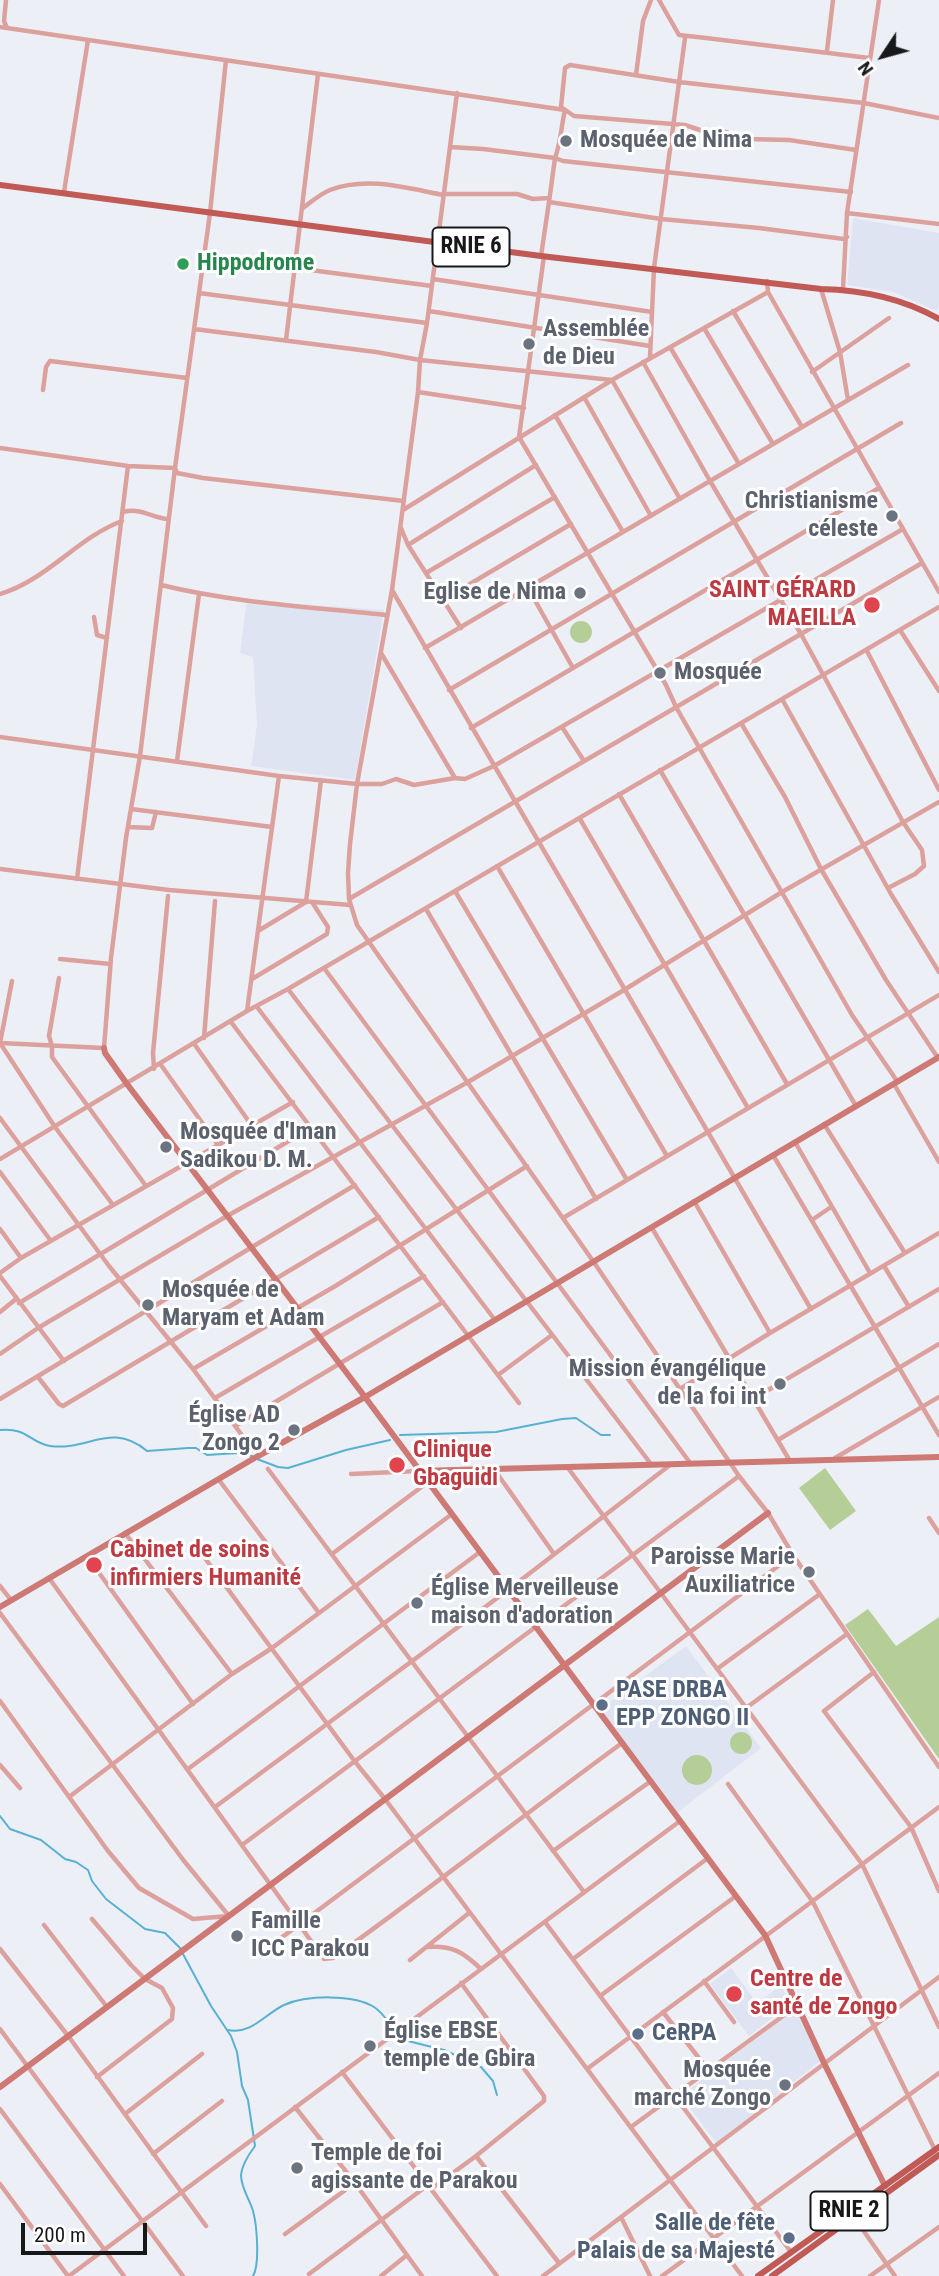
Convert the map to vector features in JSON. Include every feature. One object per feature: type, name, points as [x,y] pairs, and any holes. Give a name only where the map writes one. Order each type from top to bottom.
[{"type":"main road","name":"RNIE 6","points":[[0,186],[64,192],[542,256],[821,289],[843,289],[890,298],[939,319]]},
{"type":"main road","name":"RNIE 2","points":[[758,2276],[938,2150]]},
{"type":"main road","name":"RNIE 2","points":[[772,2276],[938,2150]]},
{"type":"street","points":[[6,0],[4,26],[8,28]]},
{"type":"street","points":[[636,75],[643,21],[651,0]]},
{"type":"street","points":[[659,0],[675,31],[685,37],[827,51],[869,58]]},
{"type":"street","points":[[827,51],[833,0]]},
{"type":"street","points":[[843,289],[847,213],[879,0]]},
{"type":"street","points":[[0,27],[565,110]]},
{"type":"street","points":[[650,358],[654,268],[685,37]]},
{"type":"street","points":[[64,192],[88,40]]},
{"type":"street","points":[[226,60],[210,213],[175,468],[140,756],[110,964],[105,1054],[365,1397],[765,1935],[885,2186]]},
{"type":"street","points":[[856,150],[789,140],[746,139],[726,132],[703,131],[685,125],[574,116],[561,107],[567,66],[864,103],[939,118]]},
{"type":"street","points":[[286,340],[318,74]]},
{"type":"street","points":[[457,93],[392,590],[357,784],[348,873],[349,902],[357,925],[593,1261],[738,1476],[768,1513],[793,1555],[939,1767]]},
{"type":"street","points":[[565,110],[549,200],[535,328],[519,437],[658,670],[676,707],[939,1162]]},
{"type":"street","points":[[450,147],[511,151],[563,161],[851,192]]},
{"type":"street","points":[[554,166],[563,161]]},
{"type":"street","points":[[303,208],[329,191],[362,183],[377,183],[444,195],[516,194],[661,219],[844,239],[847,237]]},
{"type":"street","points":[[847,213],[939,224]]},
{"type":"street","points":[[204,256],[432,286]]},
{"type":"street","points":[[433,279],[652,313]]},
{"type":"street","points":[[767,281],[768,292],[812,372],[939,592]]},
{"type":"street","points":[[821,289],[840,352],[848,400]]},
{"type":"street","points":[[199,292],[428,323]]},
{"type":"street","points":[[403,510],[612,380],[768,292]]},
{"type":"street","points":[[429,311],[650,346]]},
{"type":"street","points":[[733,311],[802,427]]},
{"type":"street","points":[[812,372],[889,318]]},
{"type":"street","points":[[704,328],[773,444]]},
{"type":"street","points":[[194,329],[420,360],[612,380]]},
{"type":"street","points":[[670,347],[739,464]]},
{"type":"street","points":[[43,390],[46,368],[50,361],[187,379]]},
{"type":"street","points":[[643,362],[801,634],[903,822],[922,850],[925,862],[915,874],[888,888]]},
{"type":"street","points":[[425,649],[908,365]]},
{"type":"street","points":[[612,380],[680,499]]},
{"type":"street","points":[[418,392],[524,408]]},
{"type":"street","points":[[584,397],[651,516]]},
{"type":"street","points":[[555,415],[623,532]]},
{"type":"street","points":[[449,690],[901,423]]},
{"type":"street","points":[[0,448],[128,466],[175,468]]},
{"type":"street","points":[[408,545],[536,465]]},
{"type":"street","points":[[77,879],[128,466]]},
{"type":"street","points":[[175,468],[177,473],[203,478],[404,500]]},
{"type":"street","points":[[471,728],[879,488]]},
{"type":"street","points":[[426,573],[555,496]]},
{"type":"street","points":[[123,512],[141,511],[159,519],[169,519]]},
{"type":"street","points":[[0,594],[27,584],[74,548],[122,520]]},
{"type":"street","points":[[443,600],[571,524]]},
{"type":"street","points":[[401,527],[408,545],[461,628]]},
{"type":"street","points":[[0,737],[279,776],[357,784],[382,784],[396,779],[414,785],[470,778],[903,529]]},
{"type":"street","points":[[0,869],[121,885],[262,899],[349,902],[922,563]]},
{"type":"street","points":[[160,585],[199,594],[386,615]]},
{"type":"street","points":[[528,588],[573,668]]},
{"type":"street","points":[[392,590],[811,1308]]},
{"type":"street","points":[[177,761],[199,594]]},
{"type":"street","points":[[0,1159],[939,607]]},
{"type":"street","points":[[94,617],[97,635],[107,638]]},
{"type":"street","points":[[900,630],[939,691]]},
{"type":"street","points":[[867,651],[939,790]]},
{"type":"street","points":[[382,653],[455,778]]},
{"type":"street","points":[[782,699],[863,845],[939,972]]},
{"type":"street","points":[[741,723],[785,797],[821,869],[937,1058],[939,1067]]},
{"type":"street","points":[[562,727],[584,761]]},
{"type":"street","points":[[660,770],[856,1106]]},
{"type":"street","points":[[247,1012],[279,776]]},
{"type":"street","points":[[251,979],[327,934],[328,927],[309,902],[321,780]]},
{"type":"street","points":[[619,794],[787,1084]]},
{"type":"street","points":[[0,1354],[38,1328],[228,1216],[427,1106],[624,990],[782,892],[939,802]]},
{"type":"street","points":[[131,809],[272,827]]},
{"type":"street","points":[[128,827],[152,828],[156,812]]},
{"type":"street","points":[[580,819],[748,1108]]},
{"type":"street","points":[[497,866],[667,1156]]},
{"type":"street","points":[[455,891],[627,1180]]},
{"type":"street","points":[[154,1069],[168,896]]},
{"type":"street","points":[[204,1039],[215,901]]},
{"type":"street","points":[[258,931],[309,902]]},
{"type":"street","points":[[426,909],[596,1199]]},
{"type":"street","points":[[60,959],[110,964]]},
{"type":"street","points":[[324,968],[691,1464]]},
{"type":"street","points":[[59,978],[49,1036],[52,1057],[146,1186]]},
{"type":"street","points":[[12,981],[0,1043],[55,1127],[113,1205]]},
{"type":"street","points":[[288,989],[651,1465]]},
{"type":"street","points":[[563,1218],[939,995]]},
{"type":"street","points":[[257,1007],[495,1320]]},
{"type":"street","points":[[231,1022],[519,1403]]},
{"type":"street","points":[[0,1043],[104,1048]]},
{"type":"street","points":[[195,1045],[252,1126]]},
{"type":"street","points":[[0,1607],[256,1457],[365,1397],[937,1058]]},
{"type":"street","points":[[161,1065],[218,1145]]},
{"type":"street","points":[[64,1361],[0,1275],[21,1258],[293,1102]]},
{"type":"street","points":[[0,1118],[100,1253],[193,1369],[244,1438]]},
{"type":"street","points":[[824,1124],[905,1253]]},
{"type":"street","points":[[0,1312],[312,1127]]},
{"type":"street","points":[[794,1141],[870,1273]]},
{"type":"street","points":[[773,1155],[939,1434]]},
{"type":"street","points":[[193,1369],[527,1166]]},
{"type":"street","points":[[0,1172],[51,1241]]},
{"type":"street","points":[[0,1399],[355,1185]]},
{"type":"street","points":[[694,1202],[770,1333]]},
{"type":"street","points":[[812,1220],[831,1207]]},
{"type":"street","points":[[37,1377],[63,1406],[379,1217]]},
{"type":"street","points":[[651,1227],[791,1462]]},
{"type":"street","points":[[0,1229],[21,1258]]},
{"type":"street","points":[[680,1389],[729,1357],[939,1233]]},
{"type":"street","points":[[884,1266],[909,1307]]},
{"type":"street","points":[[215,1398],[424,1276]]},
{"type":"street","points":[[753,1399],[939,1289]]},
{"type":"street","points":[[235,1426],[443,1302]]},
{"type":"street","points":[[498,1375],[552,1335]]},
{"type":"street","points":[[778,1440],[939,1344]]},
{"type":"street","points":[[831,1460],[939,1397]]},
{"type":"street","points":[[351,1474],[939,1457]]},
{"type":"street","points":[[215,1807],[508,1590],[671,1464]]},
{"type":"street","points":[[567,1467],[862,1864],[939,2026]]},
{"type":"street","points":[[268,1469],[584,1892]]},
{"type":"street","points":[[493,1469],[554,1554]]},
{"type":"street","points":[[243,1845],[738,1476]]},
{"type":"street","points":[[219,1480],[319,1612]]},
{"type":"street","points":[[332,1555],[428,1482]]},
{"type":"street","points":[[0,2087],[768,1513]]},
{"type":"street","points":[[69,1797],[452,1514]]},
{"type":"street","points":[[929,1518],[939,1533]]},
{"type":"street","points":[[125,1533],[232,1674]]},
{"type":"street","points":[[199,1550],[742,2276]]},
{"type":"street","points":[[188,1769],[480,1552]]},
{"type":"street","points":[[257,1956],[793,1555]]},
{"type":"street","points":[[87,1556],[192,1704]]},
{"type":"street","points":[[49,1577],[324,1959],[329,1960],[444,1879],[622,1743]]},
{"type":"street","points":[[0,1586],[11,1600]]},
{"type":"street","points":[[717,1669],[820,1594]]},
{"type":"street","points":[[0,1613],[229,1916]]},
{"type":"street","points":[[746,1708],[847,1633]]},
{"type":"street","points":[[874,1672],[824,1711],[911,1827],[939,1891]]},
{"type":"street","points":[[0,1701],[108,1851],[139,1888],[193,1919],[229,1916]]},
{"type":"street","points":[[0,1765],[20,1788]]},
{"type":"street","points":[[553,1851],[651,1781]]},
{"type":"street","points":[[728,1784],[813,1902],[873,2026],[938,2150]]},
{"type":"street","points":[[587,2069],[939,1808]]},
{"type":"street","points":[[0,2184],[68,2276],[680,1821]]},
{"type":"street","points":[[573,1959],[708,1858]]},
{"type":"street","points":[[600,1996],[736,1896]]},
{"type":"street","points":[[410,1960],[469,1913]]},
{"type":"street","points":[[92,1919],[131,1965],[145,1979],[162,1989],[173,2008],[172,2019],[97,2077]]},
{"type":"street","points":[[544,1921],[791,2252]]},
{"type":"street","points":[[44,1924],[107,2008]]},
{"type":"street","points":[[426,1948],[444,1945],[466,1955],[481,1969]]},
{"type":"street","points":[[0,1949],[69,2037],[206,2226]]},
{"type":"street","points":[[543,2276],[939,1977]]},
{"type":"street","points":[[704,1981],[734,2022]]},
{"type":"street","points":[[309,2274],[476,2156],[541,2105],[544,2096],[461,1983]]},
{"type":"street","points":[[631,2127],[799,2005]]},
{"type":"street","points":[[663,2012],[709,2070]]},
{"type":"street","points":[[0,2029],[183,2276]]},
{"type":"street","points":[[125,2114],[202,2054]]},
{"type":"street","points":[[342,2072],[497,2276]]},
{"type":"street","points":[[662,2276],[939,2073]]},
{"type":"street","points":[[153,2154],[222,2101]]},
{"type":"street","points":[[295,2106],[422,2276]]},
{"type":"street","points":[[0,2109],[124,2276]]},
{"type":"street","points":[[476,2156],[559,2263]]},
{"type":"street","points":[[285,2234],[355,2183]]},
{"type":"street","points":[[853,2216],[895,2276]]},
{"type":"street","points":[[621,2217],[650,2276]]},
{"type":"street","points":[[870,2276],[939,2227]]},
{"type":"street","points":[[381,2276],[407,2255]]},
{"type":"shaded area","points":[[853,218],[939,233],[937,311],[893,292],[847,285]]},
{"type":"shaded area","points":[[247,600],[384,610],[355,780],[251,766],[257,725],[253,657],[240,653]]},
{"type":"shaded area","points":[[686,1646],[761,1748],[678,1812],[600,1709]]},
{"type":"shaded area","name":"Centre de santé de Zongo","points":[[731,1968],[757,2003],[781,1985],[790,2004],[749,2036],[710,1984]]},
{"type":"shaded area","points":[[795,2008],[820,2061],[717,2144],[681,2096]]},
{"type":"green space","points":[[581,621],[589,624],[592,632],[589,640],[581,643],[573,640],[570,632],[573,624]]},
{"type":"green space","points":[[825,1468],[856,1511],[830,1530],[799,1488]]},
{"type":"green space","points":[[868,1609],[896,1646],[939,1617],[939,1759],[845,1625]]},
{"type":"green space","points":[[741,1732],[749,1735],[752,1743],[749,1751],[741,1754],[733,1751],[730,1743],[733,1735]]},
{"type":"green space","points":[[697,1755],[708,1759],[712,1770],[708,1781],[697,1785],[686,1781],[682,1770],[686,1759]]},
{"type":"waterway","points":[[400,1435],[496,1432],[576,1418],[601,1435],[610,1435]]},
{"type":"waterway","points":[[0,1430],[16,1431],[50,1446],[122,1438],[147,1451],[196,1448],[207,1455],[238,1453],[252,1456]]},
{"type":"waterway","points":[[257,1459],[288,1468],[390,1440]]},
{"type":"waterway","points":[[0,1816],[10,1829],[41,1840],[65,1859],[88,1870],[92,1881],[106,1899],[145,1929],[165,1933],[181,1949]]},
{"type":"waterway","points":[[183,1954],[211,2006],[231,2036],[237,2052],[242,2086],[248,2100],[255,2146],[241,2175],[256,2226],[257,2254],[253,2276]]},
{"type":"waterway","points":[[228,2030],[251,2027],[277,2009],[293,2002],[330,1997],[355,2000],[374,2007],[392,2027]]},
{"type":"waterway","points":[[399,2034],[408,2041],[444,2050],[481,2067],[493,2081],[497,2095]]},
{"type":"place","name":"Mosquée de Nima","points":[[566,141]]},
{"type":"place","name":"Hippodrome","points":[[183,264]]},
{"type":"place","name":"Assemblée de Dieu","points":[[529,344]]},
{"type":"place","name":"Christianisme céleste","points":[[892,516]]},
{"type":"place","name":"Eglise de Nima","points":[[580,593]]},
{"type":"place","name":"SAINT GÉRARD MAEILLA","points":[[872,605]]},
{"type":"place","name":"Mosquée","points":[[660,673]]},
{"type":"place","name":"Mosquée d'Iman Sadikou D. M.","points":[[166,1147]]},
{"type":"place","name":"Mosquée de Maryam et Adam","points":[[148,1305]]},
{"type":"place","name":"Mission évangélique de la foi int","points":[[780,1384]]},
{"type":"place","name":"Église AD Zongo 2","points":[[294,1430]]},
{"type":"place","name":"Clinique Gbaguidi","points":[[397,1465]]},
{"type":"place","name":"Cabinet de soins infirmiers Humanité","points":[[94,1565]]},
{"type":"place","name":"Paroisse Marie Auxiliatrice","points":[[809,1572]]},
{"type":"place","name":"Église Merveilleuse maison d'adoration","points":[[417,1603]]},
{"type":"place","name":"PASE DRBA EPP ZONGO II","points":[[602,1705]]},
{"type":"place","name":"Famille ICC Parakou","points":[[237,1936]]},
{"type":"place","name":"Centre de santé de Zongo","points":[[734,1994]]},
{"type":"place","name":"CeRPA","points":[[638,2034]]},
{"type":"place","name":"Église EBSE temple de Gbira","points":[[370,2046]]},
{"type":"place","name":"Mosquée marché Zongo","points":[[785,2085]]},
{"type":"place","name":"Temple de foi agissante de Parakou","points":[[297,2168]]},
{"type":"place","name":"Salle de fête Palais de sa Majesté","points":[[789,2238]]}]
